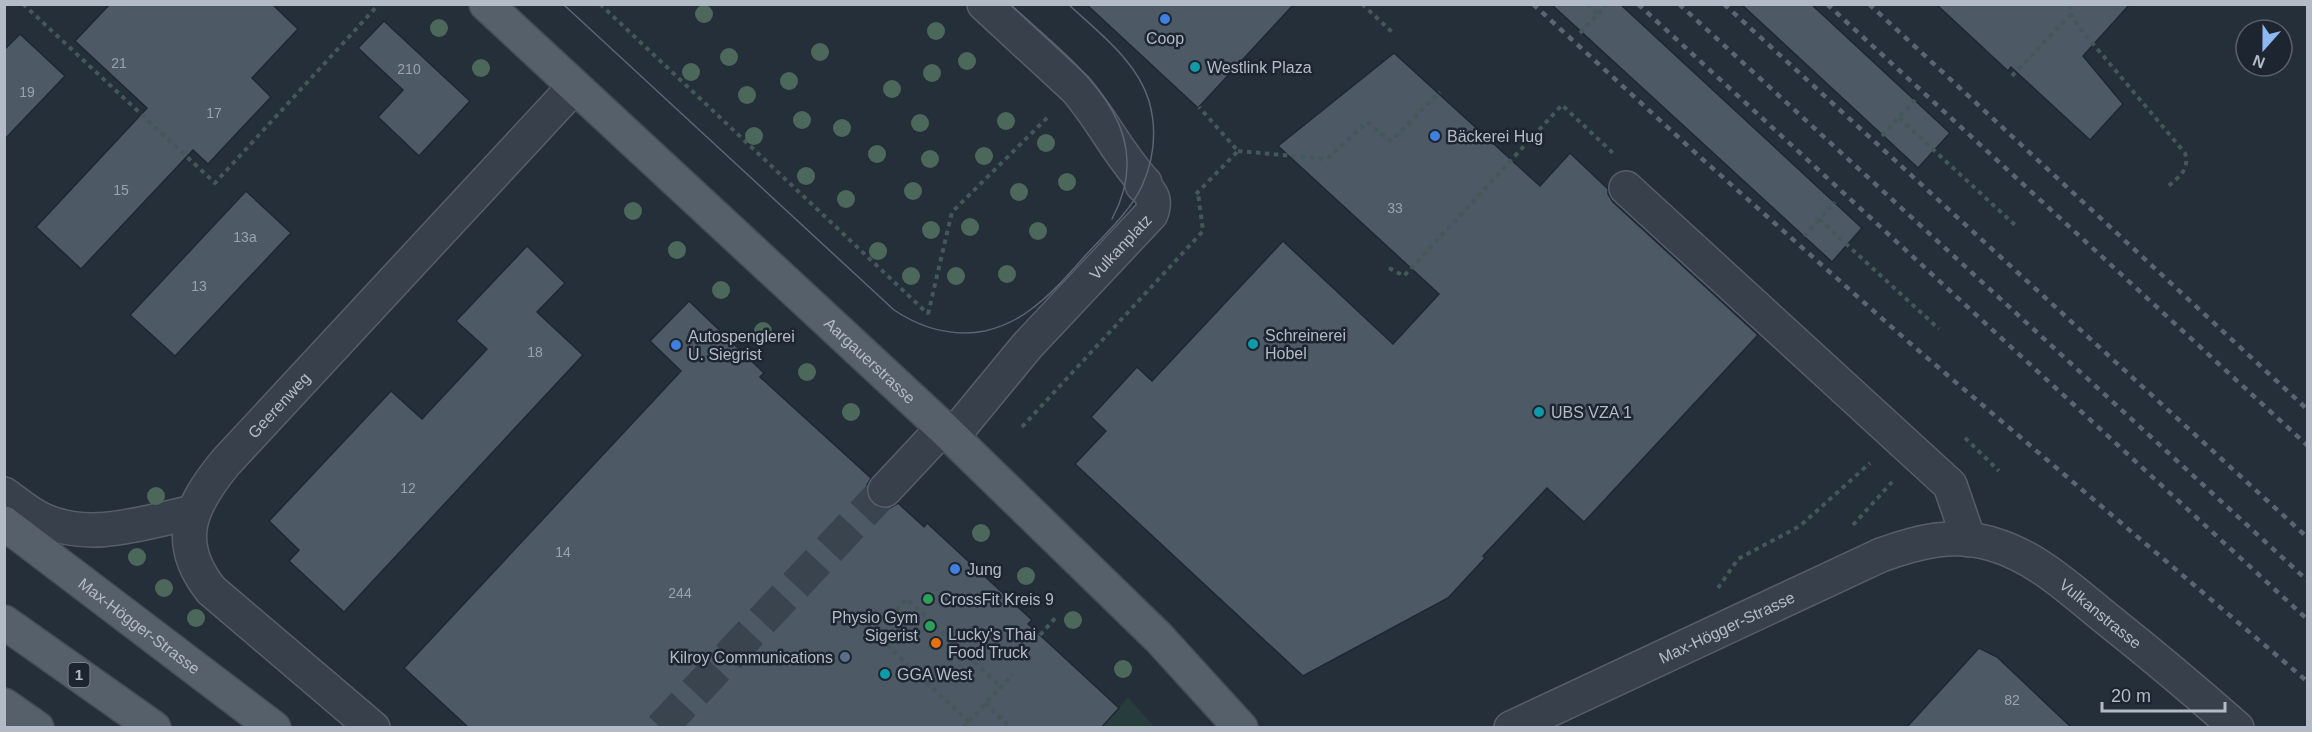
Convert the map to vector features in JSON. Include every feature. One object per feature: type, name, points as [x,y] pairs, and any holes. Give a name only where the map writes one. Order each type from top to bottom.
[{"type":"main road","name":"Aargauerstrasse","points":[[486,4],[947,432],[1160,638],[1241,728]]},
{"type":"main road","name":"Max-Högger-Strasse","points":[[4,523],[274,728]]},
{"type":"main road","name":"1","points":[[4,622],[154,728]]},
{"type":"main road","points":[[4,705],[37,728]]},
{"type":"street","name":"Vulkanplatz","points":[[947,432],[1151,214],[1154,205],[1150,191],[1142,185],[1145,183],[1126,163],[1096,112],[1076,88],[984,4]]},
{"type":"street","name":"Geerenweg","points":[[373,728],[211,590],[195,567],[190,554],[189,543],[194,512],[208,484],[225,463],[574,87]]},
{"type":"street","points":[[1626,188],[1950,485],[1957,539]]},
{"type":"street","points":[[885,490],[947,432]]},
{"type":"street","points":[[4,495],[44,520],[79,531],[105,530],[194,512]]},
{"type":"street","name":"Max-Högger-Strasse","points":[[1511,728],[1743,617],[1881,555],[1913,543],[1957,539]]},
{"type":"street","name":"Vulkanstrasse","points":[[1957,539],[1991,543],[2016,553],[2051,573],[2178,676],[2237,728]]},
{"type":"path","points":[[23,4],[215,183],[379,4]]},
{"type":"path","points":[[600,4],[928,314],[952,212],[1051,115]]},
{"type":"path","points":[[1362,4],[1392,32]]},
{"type":"path","points":[[1587,4],[1598,14]]},
{"type":"path","points":[[1580,33],[1607,4]]},
{"type":"path","points":[[2070,4],[2071,14],[2185,153],[2188,162],[2185,171],[2166,188]]},
{"type":"path","points":[[2012,76],[2071,14]]},
{"type":"path","points":[[1199,107],[1238,151],[1326,159],[1367,122],[1391,141],[1440,92]]},
{"type":"path","points":[[1882,136],[1915,100]]},
{"type":"path","points":[[1899,118],[2016,226]]},
{"type":"path","points":[[1191,201],[1238,151]]},
{"type":"path","points":[[1022,427],[1203,231],[1198,193]]},
{"type":"path","points":[[1804,236],[1835,202]]},
{"type":"path","points":[[1819,219],[1939,329]]},
{"type":"path","points":[[1716,591],[1738,559],[1800,526],[1877,457],[1895,435]]},
{"type":"path","points":[[1965,438],[2000,471]]},
{"type":"path","points":[[1847,532],[1899,474]]},
{"type":"path","points":[[969,722],[874,633],[907,599],[1001,687]]},
{"type":"path","points":[[1040,634],[1057,616]]},
{"type":"path","points":[[963,728],[1013,674]]},
{"type":"path","points":[[985,703],[1010,727]]},
{"type":"green space","points":[[1128,697],[1154,727],[1101,728]]},
{"type":"building","points":[[110,4],[272,4],[298,29],[252,78],[271,97],[208,164],[193,150],[81,269],[36,227],[147,108],[75,41]]},
{"type":"building","name":"Westlink Plaza","points":[[1086,4],[1294,4],[1198,108]]},
{"type":"building","points":[[1551,4],[1620,4],[1862,228],[1832,262]]},
{"type":"building","points":[[1741,4],[1811,4],[1950,133],[1918,168]]},
{"type":"building","points":[[1936,4],[2130,4],[2083,56],[2123,104],[2090,140],[2011,67],[2008,71]]},
{"type":"building","points":[[384,21],[470,101],[419,156],[378,117],[403,90],[358,48]]},
{"type":"building","points":[[20,34],[65,76],[4,140],[4,50]]},
{"type":"building","points":[[1394,53],[1540,186],[1570,153],[1608,189],[1613,202],[1758,335],[1584,522],[1547,488],[1483,556],[1485,558],[1448,598],[1303,676],[1075,464],[1106,431],[1091,417],[1137,367],[1152,381],[1283,241],[1393,344],[1439,294],[1278,146]]},
{"type":"building","points":[[246,191],[291,233],[175,356],[130,315]]},
{"type":"building","points":[[527,246],[565,283],[537,312],[583,355],[344,612],[289,561],[299,550],[269,521],[391,391],[422,419],[487,349],[456,321]]},
{"type":"building","points":[[689,301],[764,373],[760,377],[871,478],[867,485],[867,495],[872,503],[881,508],[890,508],[898,503],[924,527],[927,523],[1032,620],[1028,624],[1119,708],[1101,728],[469,728],[404,668],[681,371],[650,341]]},
{"type":"building","points":[[1979,648],[1997,657],[2072,728],[1906,728]]},
{"type":"tunnel","points":[[661,728],[885,490]]},
{"type":"tram line","points":[[563,4],[894,310],[915,322],[937,330],[961,333],[985,331],[1009,323],[1038,304],[1124,214],[1137,196],[1146,176],[1152,155],[1153,122],[1143,86],[1126,60],[1104,36],[1068,4]]},
{"type":"tram line","points":[[1010,4],[1083,72],[1104,97],[1119,124],[1127,153],[1125,185],[1112,219]]},
{"type":"railway","points":[[1533,4],[1700,157],[1912,345],[2308,682]]},
{"type":"railway","points":[[1638,4],[2308,620]]},
{"type":"railway","points":[[1679,4],[2308,581]]},
{"type":"railway","points":[[1724,4],[2308,538]]},
{"type":"railway","points":[[1827,4],[2308,446]]},
{"type":"railway","points":[[1869,4],[2308,410]]},
{"type":"place","name":"Coop","points":[[1165,19]]},
{"type":"place","name":"Westlink Plaza","points":[[1195,67]]},
{"type":"place","name":"Bäckerei Hug","points":[[1435,136]]},
{"type":"place","name":"Schreinerei Hobel","points":[[1253,344]]},
{"type":"place","name":"Autospenglerei U. Siegrist","points":[[676,345]]},
{"type":"place","name":"UBS VZA 1","points":[[1539,412]]},
{"type":"place","name":"Jung","points":[[955,569]]},
{"type":"place","name":"CrossFit Kreis 9","points":[[928,599]]},
{"type":"place","name":"Physio Gym Sigerist","points":[[930,626]]},
{"type":"place","name":"Lucky's Thai Food Truck","points":[[936,643]]},
{"type":"place","name":"Kilroy Communications","points":[[845,657]]},
{"type":"place","name":"GGA West","points":[[885,674]]}]
